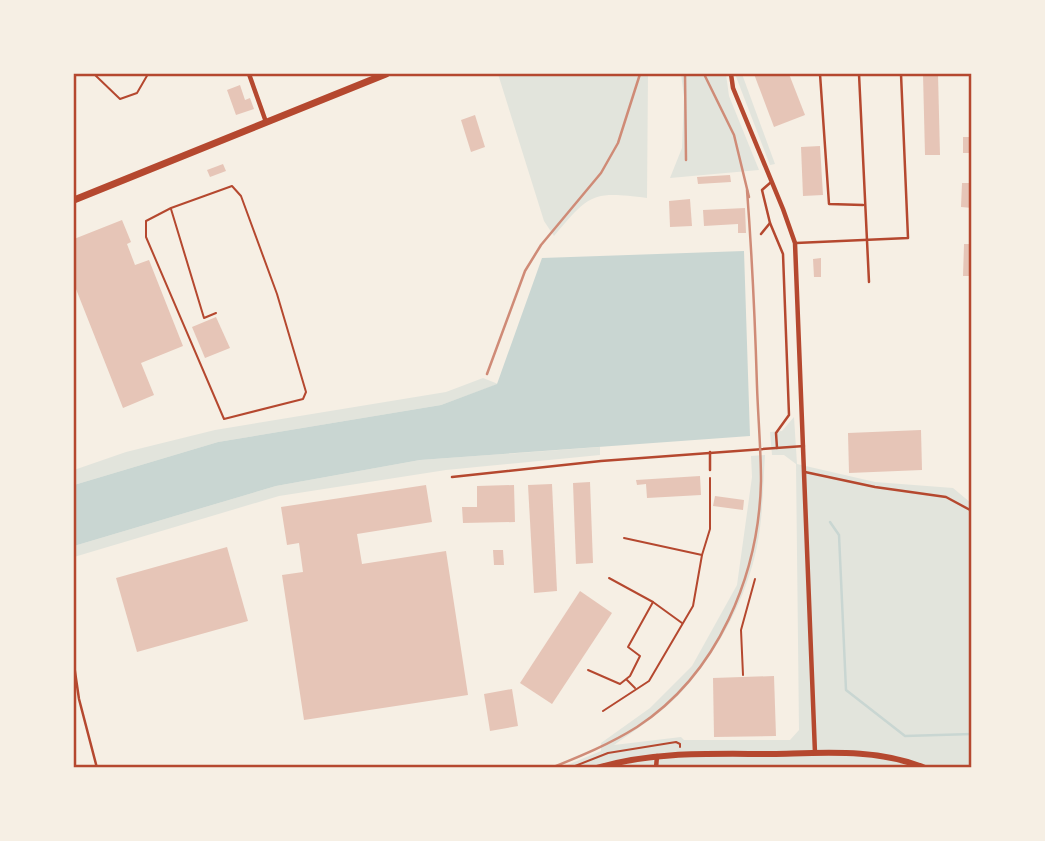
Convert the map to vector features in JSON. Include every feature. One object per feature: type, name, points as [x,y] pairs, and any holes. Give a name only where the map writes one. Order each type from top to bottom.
[{"type":"main road","points":[[74,200],[386,74]]},
{"type":"street","points":[[249,74],[266,122]]},
{"type":"street","points":[[731,74],[733,88],[794,243],[815,754]]},
{"type":"street","points":[[597,768],[619,761],[657,756],[864,754],[907,760],[925,768]]},
{"type":"street","points":[[656,768],[657,756]]},
{"type":"lane","points":[[820,74],[829,204],[864,205]]},
{"type":"lane","points":[[859,74],[869,282]]},
{"type":"lane","points":[[794,243],[908,237],[901,74]]},
{"type":"lane","points":[[771,182],[762,190],[783,254],[789,415],[776,433],[774,448]]},
{"type":"lane","points":[[761,234],[771,223]]},
{"type":"lane","points":[[452,477],[620,459],[804,446]]},
{"type":"lane","points":[[710,452],[710,470]]},
{"type":"lane","points":[[620,459],[621,465]]},
{"type":"lane","points":[[805,472],[946,497],[971,511]]},
{"type":"lane","points":[[74,665],[79,699],[97,768]]},
{"type":"path","points":[[93,74],[120,99],[137,93],[148,74]]},
{"type":"path","points":[[232,186],[241,196],[277,294],[306,392],[303,399],[224,419],[146,237],[146,221],[171,208],[232,186]]},
{"type":"path","points":[[171,208],[204,318],[216,313]]},
{"type":"path","points":[[603,711],[649,681],[693,606],[702,555],[710,529],[710,470]]},
{"type":"path","points":[[624,538],[702,555]]},
{"type":"path","points":[[609,578],[653,602],[683,624]]},
{"type":"path","points":[[743,675],[741,629],[755,579]]},
{"type":"path","points":[[588,670],[620,684],[626,679],[640,656],[628,648],[653,602]]},
{"type":"path","points":[[626,679],[636,689]]},
{"type":"path","points":[[570,768],[617,751]]},
{"type":"shaded area","points":[[498,74],[648,74],[647,198],[614,195],[593,199],[576,211],[554,236],[544,221]]},
{"type":"shaded area","points":[[681,74],[726,74],[729,96],[759,170],[670,178],[682,148],[684,97]]},
{"type":"shaded area","points":[[735,74],[742,74],[775,164],[770,165]]},
{"type":"shaded area","points":[[744,251],[750,436],[420,460],[276,486],[74,546],[74,485],[218,442],[441,405],[497,384],[542,258]]},
{"type":"shaded area","points":[[483,378],[498,384],[441,405],[218,442],[74,485],[74,470],[126,452],[215,430],[446,392]]},
{"type":"shaded area","points":[[794,417],[797,464],[875,482],[953,488],[971,503],[971,767],[560,768],[601,751],[601,743],[650,708],[692,666],[737,585],[752,477],[751,456],[765,455],[762,512],[752,565],[730,622],[709,657],[685,688],[660,712],[614,745],[681,737],[684,740],[790,740],[799,730],[796,464],[784,455],[772,455],[770,432],[782,431]]},
{"type":"shaded area","points":[[600,447],[600,455],[446,470],[279,496],[74,557],[74,546],[276,486],[420,460]]},
{"type":"building","points":[[754,74],[789,74],[805,115],[774,127]]},
{"type":"building","points":[[923,74],[938,74],[940,155],[925,155]]},
{"type":"building","points":[[240,85],[245,100],[250,98],[254,109],[236,115],[227,90]]},
{"type":"building","points":[[475,115],[485,147],[471,152],[461,120]]},
{"type":"building","points":[[963,137],[972,137],[972,153],[963,153]]},
{"type":"building","points":[[820,146],[823,195],[803,196],[801,147]]},
{"type":"building","points":[[223,164],[226,171],[210,177],[207,170]]},
{"type":"building","points":[[730,175],[731,182],[698,184],[697,177]]},
{"type":"building","points":[[962,183],[972,183],[972,208],[961,207]]},
{"type":"building","points":[[690,199],[692,226],[670,227],[669,201]]},
{"type":"building","points":[[745,208],[746,233],[738,233],[738,224],[704,226],[703,210]]},
{"type":"building","points":[[122,220],[131,242],[127,244],[135,265],[149,260],[183,346],[141,363],[154,395],[123,408],[74,284],[74,239]]},
{"type":"building","points":[[964,244],[972,244],[972,276],[963,276]]},
{"type":"building","points":[[821,258],[821,277],[814,277],[813,259]]},
{"type":"building","points":[[216,317],[230,348],[205,358],[192,327]]},
{"type":"building","points":[[921,430],[922,470],[849,473],[848,433]]},
{"type":"building","points":[[700,476],[701,495],[647,498],[646,484],[637,485],[636,480]]},
{"type":"building","points":[[590,482],[593,563],[576,564],[573,483]]},
{"type":"building","points":[[552,484],[557,591],[534,593],[528,485]]},
{"type":"building","points":[[426,485],[432,522],[357,534],[362,564],[446,551],[468,695],[304,720],[282,575],[303,572],[299,543],[287,545],[281,507]]},
{"type":"building","points":[[514,485],[515,522],[463,523],[462,507],[477,507],[477,486]]},
{"type":"building","points":[[715,496],[744,500],[743,510],[713,506]]},
{"type":"building","points":[[227,547],[248,621],[137,652],[116,578]]},
{"type":"building","points":[[493,550],[503,550],[504,565],[494,565]]},
{"type":"building","points":[[580,591],[612,613],[552,704],[520,683]]},
{"type":"building","points":[[774,676],[776,736],[714,737],[713,678]]},
{"type":"building","points":[[512,689],[518,726],[490,731],[484,694]]},
{"type":"waterway","points":[[830,522],[839,535],[846,690],[905,736],[972,734]]},
{"type":"railway","points":[[487,374],[525,271],[541,245],[601,173],[618,143],[640,74]]},
{"type":"railway","points":[[685,74],[686,160]]},
{"type":"railway","points":[[705,76],[734,135],[749,197]]},
{"type":"railway","points":[[551,768],[616,739],[666,705],[711,651],[729,619],[742,586],[752,552],[761,481],[747,190]]}]
